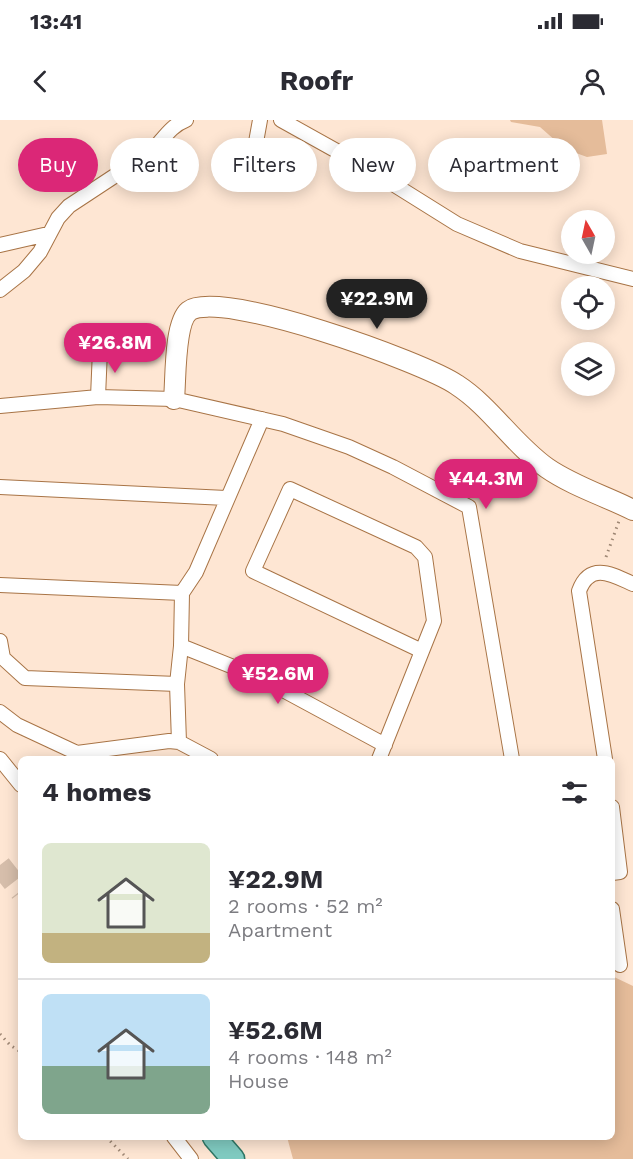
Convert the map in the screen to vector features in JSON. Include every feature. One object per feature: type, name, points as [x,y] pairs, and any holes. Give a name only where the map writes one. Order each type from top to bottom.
[{"type":"main road","points":[[217,1140],[233,1159]]},
{"type":"street","points":[[0,290],[24,271],[40,252],[58,218],[69,206],[151,152],[169,131],[186,120]]},
{"type":"street","points":[[257,138],[260,120]]},
{"type":"street","points":[[280,120],[369,169],[466,228],[520,251],[633,279]]},
{"type":"street","points":[[0,245],[48,234]]},
{"type":"street","points":[[174,399],[180,327],[189,311],[199,307],[214,306],[279,319],[332,334],[431,371],[457,385],[478,402],[547,468],[568,480],[629,507]]},
{"type":"street","points":[[98,397],[100,350]]},
{"type":"street","points":[[0,406],[98,397],[174,399],[283,424],[349,447],[469,507],[511,756]]},
{"type":"street","points":[[179,742],[177,684],[181,646],[182,593],[196,572],[262,419]]},
{"type":"street","points":[[0,488],[226,498]]},
{"type":"street","points":[[380,756],[434,621],[425,557],[416,547],[290,489],[253,571],[422,651]]},
{"type":"street","points":[[605,756],[579,594],[584,580],[601,572],[609,573],[633,584]]},
{"type":"street","points":[[0,585],[182,593]]},
{"type":"street","points":[[0,641],[3,658],[25,678],[177,684]]},
{"type":"street","points":[[181,646],[261,678],[385,745]]},
{"type":"street","points":[[0,712],[17,725],[77,753],[169,741],[179,742],[205,756]]},
{"type":"street","points":[[0,759],[18,781]]},
{"type":"street","points":[[615,831],[620,872],[615,873]]},
{"type":"street","points":[[615,930],[620,965]]},
{"type":"street","points":[[176,1140],[191,1159]]},
{"type":"path","points":[[601,572],[629,507]]},
{"type":"path","points":[[0,1034],[18,1050]]},
{"type":"path","points":[[109,1140],[128,1159]]},
{"type":"shaded area","points":[[510,120],[602,120],[607,154],[587,157],[580,154],[580,138],[552,138],[540,127]]},
{"type":"shaded area","points":[[615,977],[633,986],[633,1159],[293,1159],[288,1140],[615,1140]]},
{"type":"tunnel","points":[[0,865],[18,888]]}]
